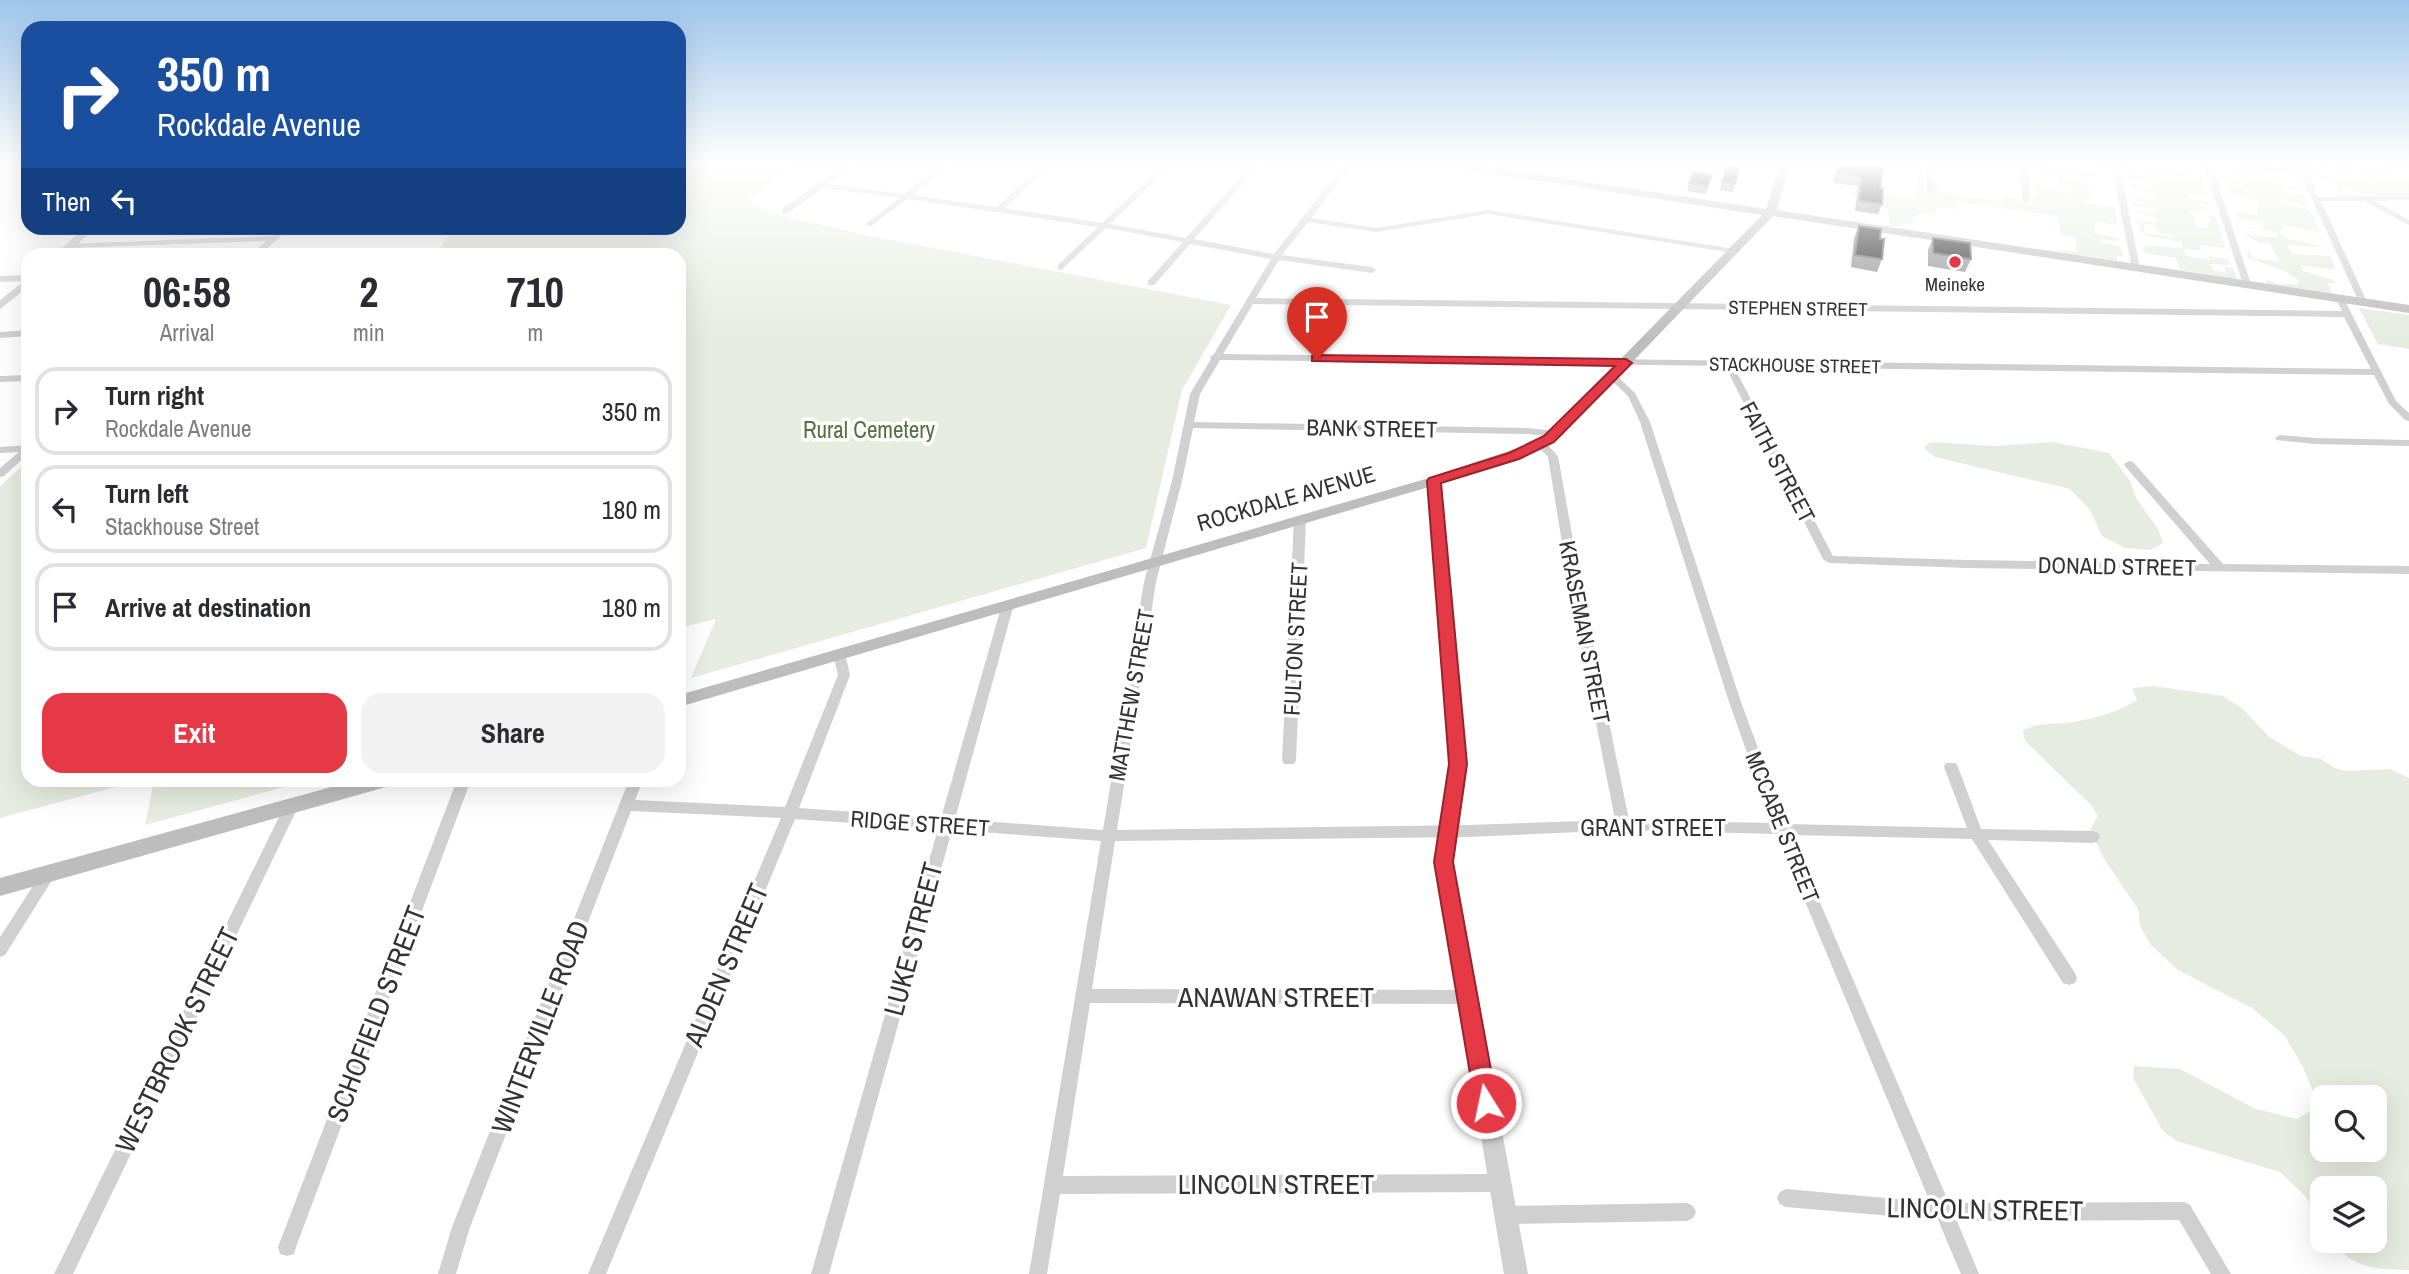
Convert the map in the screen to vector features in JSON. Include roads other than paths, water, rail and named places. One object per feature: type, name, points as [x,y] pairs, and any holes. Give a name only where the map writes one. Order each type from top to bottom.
[{"type":"main road","name":"ROCKDALE AVENUE","points":[[686,699],[1514,456],[1555,434],[1762,222]]},
{"type":"main road","points":[[1834,222],[2409,309]]},
{"type":"main road","points":[[0,887],[361,787]]},
{"type":"street","points":[[870,225],[873,222]]},
{"type":"street","points":[[1088,222],[1345,269],[1372,270]]},
{"type":"street","points":[[1061,267],[1110,222]]},
{"type":"street","points":[[1151,283],[1205,222]]},
{"type":"street","name":"MATTHEW STREET","points":[[1038,1274],[1084,996],[1107,836],[1156,561],[1195,394],[1277,256],[1303,222]]},
{"type":"street","points":[[1328,222],[1376,230],[1423,222]]},
{"type":"street","points":[[1554,222],[1734,251]]},
{"type":"street","points":[[2127,222],[2136,268]]},
{"type":"street","points":[[2226,222],[2247,285]]},
{"type":"street","points":[[2326,222],[2363,302]]},
{"type":"street","points":[[69,246],[82,235]]},
{"type":"street","points":[[262,248],[278,235]]},
{"type":"street","points":[[69,246],[274,238]]},
{"type":"street","points":[[0,279],[21,281]]},
{"type":"street","points":[[0,306],[21,287]]},
{"type":"street","points":[[2340,299],[2392,402],[2409,418]]},
{"type":"street","name":"STEPHEN STREET","points":[[1249,301],[2347,314]]},
{"type":"street","points":[[0,335],[21,334]]},
{"type":"street","name":"STACKHOUSE STREET","points":[[1215,357],[2375,372]]},
{"type":"street","name":"FAITH STREET","points":[[1728,364],[1829,559]]},
{"type":"street","name":"MCCABE STREET","points":[[1613,377],[1632,395],[1645,422],[1735,702],[1781,828],[1970,1274]]},
{"type":"street","points":[[0,379],[21,378]]},
{"type":"street","name":"BANK STREET","points":[[1188,425],[1535,431],[1555,434]]},
{"type":"street","points":[[2280,438],[2409,443]]},
{"type":"street","name":"KRASEMAN STREET","points":[[1541,443],[1553,456],[1581,618],[1623,825]]},
{"type":"street","points":[[0,450],[21,449]]},
{"type":"street","points":[[0,474],[21,455]]},
{"type":"street","points":[[2129,464],[2220,568]]},
{"type":"street","points":[[1434,481],[1458,764],[1444,862],[1516,1274]]},
{"type":"street","name":"FULTON STREET","points":[[1289,760],[1300,519]]},
{"type":"street","name":"DONALD STREET","points":[[1829,559],[2408,571]]},
{"type":"street","name":"LUKE STREET","points":[[820,1274],[944,826],[1009,604]]},
{"type":"street","name":"ALDEN STREET","points":[[597,1274],[790,813],[844,675],[839,654]]},
{"type":"street","points":[[1951,767],[1975,832],[2069,978]]},
{"type":"street","name":"SCHOFIELD STREET","points":[[287,1247],[461,787]]},
{"type":"street","name":"WINTERVILLE ROAD","points":[[447,1274],[461,1227],[633,787]]},
{"type":"street","name":"RIDGE STREET","points":[[627,805],[790,813],[1107,836],[1213,833]]},
{"type":"street","name":"WESTBROOK STREET","points":[[63,1274],[291,807]]},
{"type":"street","name":"GRANT STREET","points":[[1213,833],[1448,831],[1623,825],[2093,837]]},
{"type":"street","points":[[0,950],[49,873]]},
{"type":"street","name":"ANAWAN STREET","points":[[1084,996],[1468,997]]},
{"type":"street","name":"LINCOLN STREET","points":[[1053,1185],[1500,1183]]},
{"type":"street","name":"LINCOLN STREET","points":[[1786,1198],[1944,1212],[2185,1211],[2222,1274]]},
{"type":"street","points":[[1506,1215],[1688,1212]]},
{"type":"place","name":"Meineke","points":[[1955,262]]},
{"type":"park label","name":"Rural Cemetery","points":[[869,429]]}]
